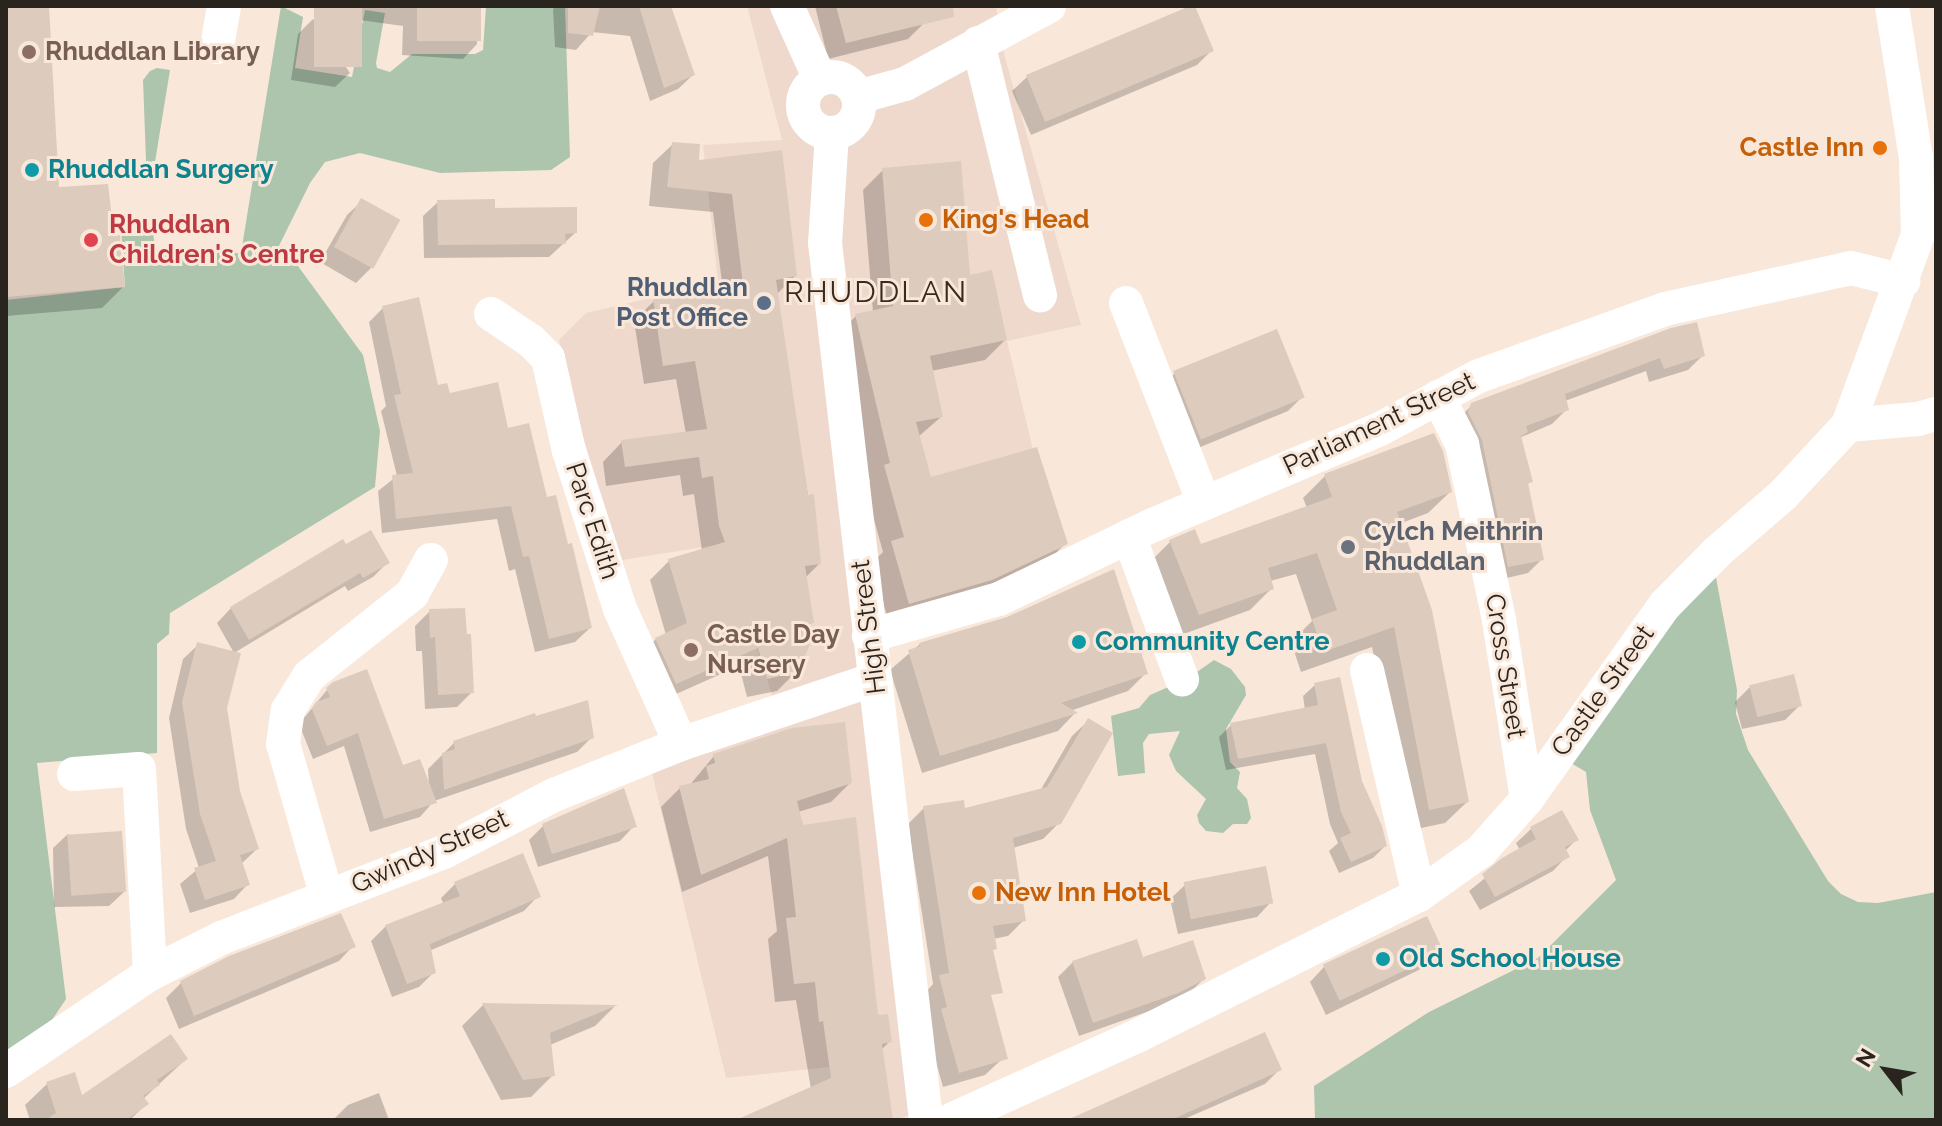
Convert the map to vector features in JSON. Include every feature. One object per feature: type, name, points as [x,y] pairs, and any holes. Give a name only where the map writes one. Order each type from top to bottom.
[{"type":"street","points":[[217,47],[224,6]]},
{"type":"street","points":[[787,6],[820,79]]},
{"type":"street","points":[[858,97],[905,84],[1049,6]]},
{"type":"street","name":"Castle Street","points":[[946,1120],[1139,1035],[1419,895],[1481,851],[1527,799],[1665,605],[1717,552],[1783,495],[1848,425],[1918,235],[1916,158],[1892,6]]},
{"type":"street","points":[[978,43],[1040,295]]},
{"type":"street","points":[[838,77],[847,81],[858,97],[856,118],[850,126],[832,133],[813,127],[803,111],[806,92],[820,79],[838,77]]},
{"type":"street","name":"High Street","points":[[832,133],[825,243],[869,636],[946,1120]]},
{"type":"street","name":"Parliament Street","points":[[869,636],[999,599],[1129,536],[1380,429],[1479,376],[1665,309],[1851,268],[1903,281]]},
{"type":"street","points":[[1126,303],[1204,503]]},
{"type":"street","name":"Parc Edith","points":[[491,314],[531,341],[548,358],[569,451],[620,609],[681,744]]},
{"type":"street","name":"Cross Street","points":[[1438,397],[1462,444],[1499,620],[1527,799]]},
{"type":"street","points":[[1848,425],[1918,419],[1936,414]]},
{"type":"street","points":[[1129,536],[1182,679]]},
{"type":"street","points":[[327,897],[283,744],[288,710],[309,676],[412,594],[431,560]]},
{"type":"street","points":[[1367,670],[1419,895]]},
{"type":"street","name":"Gwindy Street","points":[[6,1071],[150,974],[221,938],[444,852],[554,795],[681,744],[875,679]]},
{"type":"street","points":[[74,774],[139,769],[150,974]]},
{"type":"shaded area","points":[[747,6],[996,6],[1004,54],[1081,325],[1007,341],[1060,563],[869,637],[911,1115],[894,1120],[840,1120],[829,1067],[726,1078],[650,765],[782,726],[723,544],[622,560],[582,434],[559,340],[586,313],[718,282],[703,145],[782,140]]},
{"type":"green space","points":[[281,6],[303,17],[295,68],[352,77],[365,10],[385,13],[376,63],[377,68],[390,72],[412,54],[475,54],[483,50],[486,6],[565,6],[570,157],[551,170],[440,173],[360,153],[325,162],[310,183],[272,260],[298,266],[363,355],[380,431],[375,487],[170,613],[169,634],[157,644],[157,753],[37,763],[66,999],[52,1020],[6,1056],[6,300],[125,287],[121,228],[152,220],[155,250],[241,253]]},
{"type":"green space","points":[[157,68],[170,70],[155,162],[146,161],[143,80]]},
{"type":"green space","points":[[1714,567],[1737,690],[1736,714],[1748,750],[1828,881],[1841,894],[1858,902],[1878,903],[1936,892],[1936,1120],[1315,1120],[1314,1086],[1429,1012],[1538,958],[1616,880],[1590,810],[1586,772],[1566,760]]},
{"type":"green space","points":[[1214,660],[1231,669],[1245,687],[1246,695],[1226,729],[1230,762],[1240,772],[1237,788],[1247,799],[1251,818],[1247,824],[1233,824],[1223,833],[1206,831],[1199,823],[1197,815],[1206,799],[1176,771],[1169,755],[1180,731],[1149,734],[1143,743],[1145,773],[1118,776],[1111,716],[1139,708],[1150,695],[1187,679]]},
{"type":"building","points":[[6,6],[49,6],[59,187],[108,184],[114,235],[120,235],[125,287],[6,297]]},
{"type":"building","points":[[314,6],[362,6],[362,67],[314,67]]},
{"type":"building","points":[[417,6],[481,6],[481,41],[417,41]]},
{"type":"building","points":[[568,6],[600,6],[593,36],[568,33]]},
{"type":"building","points":[[639,6],[671,6],[695,75],[664,88]]},
{"type":"building","points":[[836,6],[953,6],[954,17],[846,43]]},
{"type":"building","points":[[1195,6],[1214,51],[1045,122],[1026,75]]},
{"type":"building","points":[[672,142],[700,144],[699,160],[782,150],[797,276],[776,280],[808,495],[814,494],[821,564],[805,566],[814,623],[809,624],[812,640],[798,672],[767,679],[758,648],[676,684],[655,638],[687,623],[668,559],[725,542],[719,526],[713,476],[702,478],[699,457],[625,467],[621,440],[707,429],[695,361],[663,366],[653,299],[743,285],[732,194],[667,187]]},
{"type":"building","points":[[961,161],[970,275],[992,270],[1007,340],[930,356],[943,417],[916,422],[931,477],[1037,447],[1068,544],[992,580],[909,604],[891,541],[904,537],[884,465],[890,463],[855,314],[893,306],[882,168]]},
{"type":"building","points":[[361,198],[400,220],[373,269],[334,247]]},
{"type":"building","points":[[495,199],[495,208],[577,207],[577,233],[565,234],[566,244],[438,245],[437,200]]},
{"type":"building","points":[[419,297],[438,385],[447,383],[450,393],[498,382],[508,428],[529,423],[547,497],[556,495],[568,544],[572,543],[592,628],[549,639],[529,556],[523,557],[511,506],[396,519],[392,475],[413,473],[394,395],[401,394],[382,306]]},
{"type":"building","points":[[1697,322],[1705,356],[1664,369],[1660,358],[1565,394],[1569,410],[1526,426],[1528,432],[1521,436],[1533,482],[1528,483],[1544,560],[1508,567],[1482,440],[1468,412],[1471,403],[1671,328]]},
{"type":"building","points":[[1277,329],[1305,398],[1201,440],[1173,371]]},
{"type":"building","points":[[1434,433],[1443,451],[1452,492],[1397,512],[1432,610],[1469,802],[1429,810],[1394,627],[1323,652],[1312,619],[1337,610],[1317,553],[1268,568],[1274,589],[1199,615],[1169,540],[1195,529],[1201,544],[1332,497],[1324,474]]},
{"type":"building","points":[[371,530],[390,563],[363,578],[360,573],[249,640],[230,607],[343,539],[346,544]]},
{"type":"building","points":[[1114,569],[1148,674],[1061,703],[1078,713],[940,756],[908,650],[920,646],[919,643],[1007,617]]},
{"type":"building","points":[[465,608],[467,634],[471,634],[474,693],[438,695],[435,637],[430,638],[429,609]]},
{"type":"building","points":[[197,642],[241,653],[227,708],[240,791],[259,849],[240,855],[250,885],[205,900],[194,868],[216,861],[200,814],[182,702]]},
{"type":"building","points":[[367,669],[403,765],[420,759],[437,803],[384,819],[358,733],[327,746],[312,709],[316,702],[330,697],[326,688],[333,682]]},
{"type":"building","points":[[1794,674],[1802,706],[1757,717],[1749,685]]},
{"type":"building","points":[[1340,677],[1362,781],[1382,826],[1387,846],[1351,862],[1340,838],[1351,833],[1341,812],[1326,743],[1238,759],[1230,723],[1318,705],[1314,683]]},
{"type":"building","points":[[588,700],[594,738],[444,790],[442,753],[455,749],[453,741],[535,713],[536,716]]},
{"type":"building","points":[[1088,718],[1113,733],[1061,824],[1013,838],[1026,921],[993,926],[997,949],[993,950],[1003,993],[991,995],[1008,1059],[959,1073],[941,1009],[947,1007],[939,975],[949,973],[923,806],[964,800],[965,808],[1047,787]]},
{"type":"building","points":[[845,722],[852,783],[797,801],[803,825],[856,817],[878,1015],[888,1014],[892,1042],[882,1044],[893,1120],[736,1120],[831,1078],[823,1021],[819,1022],[815,982],[794,984],[786,918],[796,917],[787,838],[701,875],[679,786],[709,779],[706,766],[715,763],[713,754],[792,728]]},
{"type":"building","points":[[624,788],[637,827],[552,854],[542,824]]},
{"type":"building","points":[[1562,810],[1579,840],[1565,847],[1570,857],[1495,897],[1482,874],[1502,858],[1536,839],[1530,827]]},
{"type":"building","points":[[122,831],[126,892],[71,896],[67,835]]},
{"type":"building","points":[[523,853],[541,897],[430,944],[436,973],[407,984],[385,925],[460,896],[454,882]]},
{"type":"building","points":[[1266,866],[1273,903],[1191,919],[1184,882]]},
{"type":"building","points":[[341,913],[356,947],[194,1016],[180,981],[229,956]]},
{"type":"building","name":"Old School House","points":[[1427,916],[1444,952],[1340,1001],[1323,965]]},
{"type":"building","points":[[1137,939],[1143,957],[1193,940],[1206,979],[1178,993],[1093,1023],[1072,961]]},
{"type":"building","points":[[482,1003],[618,1005],[550,1033],[555,1076],[523,1080]]},
{"type":"building","points":[[1265,1032],[1282,1070],[1171,1120],[1067,1120]]},
{"type":"building","points":[[171,1034],[188,1059],[157,1080],[160,1085],[143,1096],[149,1104],[126,1120],[46,1120],[56,1113],[46,1082],[75,1072],[82,1095]]},
{"type":"place","name":"Rhuddlan Library","points":[[29,52]]},
{"type":"place","name":"Castle Inn","points":[[1880,148]]},
{"type":"place","name":"Rhuddlan Surgery","points":[[32,170]]},
{"type":"place","name":"King's Head","points":[[926,220]]},
{"type":"place","name":"Rhuddlan Children's Centre","points":[[91,240]]},
{"type":"place","name":"Rhuddlan Post Office","points":[[764,303]]},
{"type":"place","name":"Cylch Meithrin Rhuddlan","points":[[1348,547]]},
{"type":"place","name":"Community Centre","points":[[1079,642]]},
{"type":"place","name":"Castle Day Nursery","points":[[691,650]]},
{"type":"place","name":"New Inn Hotel","points":[[979,893]]},
{"type":"place","name":"Old School House","points":[[1383,959]]},
{"type":"district","name":"RHUDDLAN","points":[[876,292]]}]
